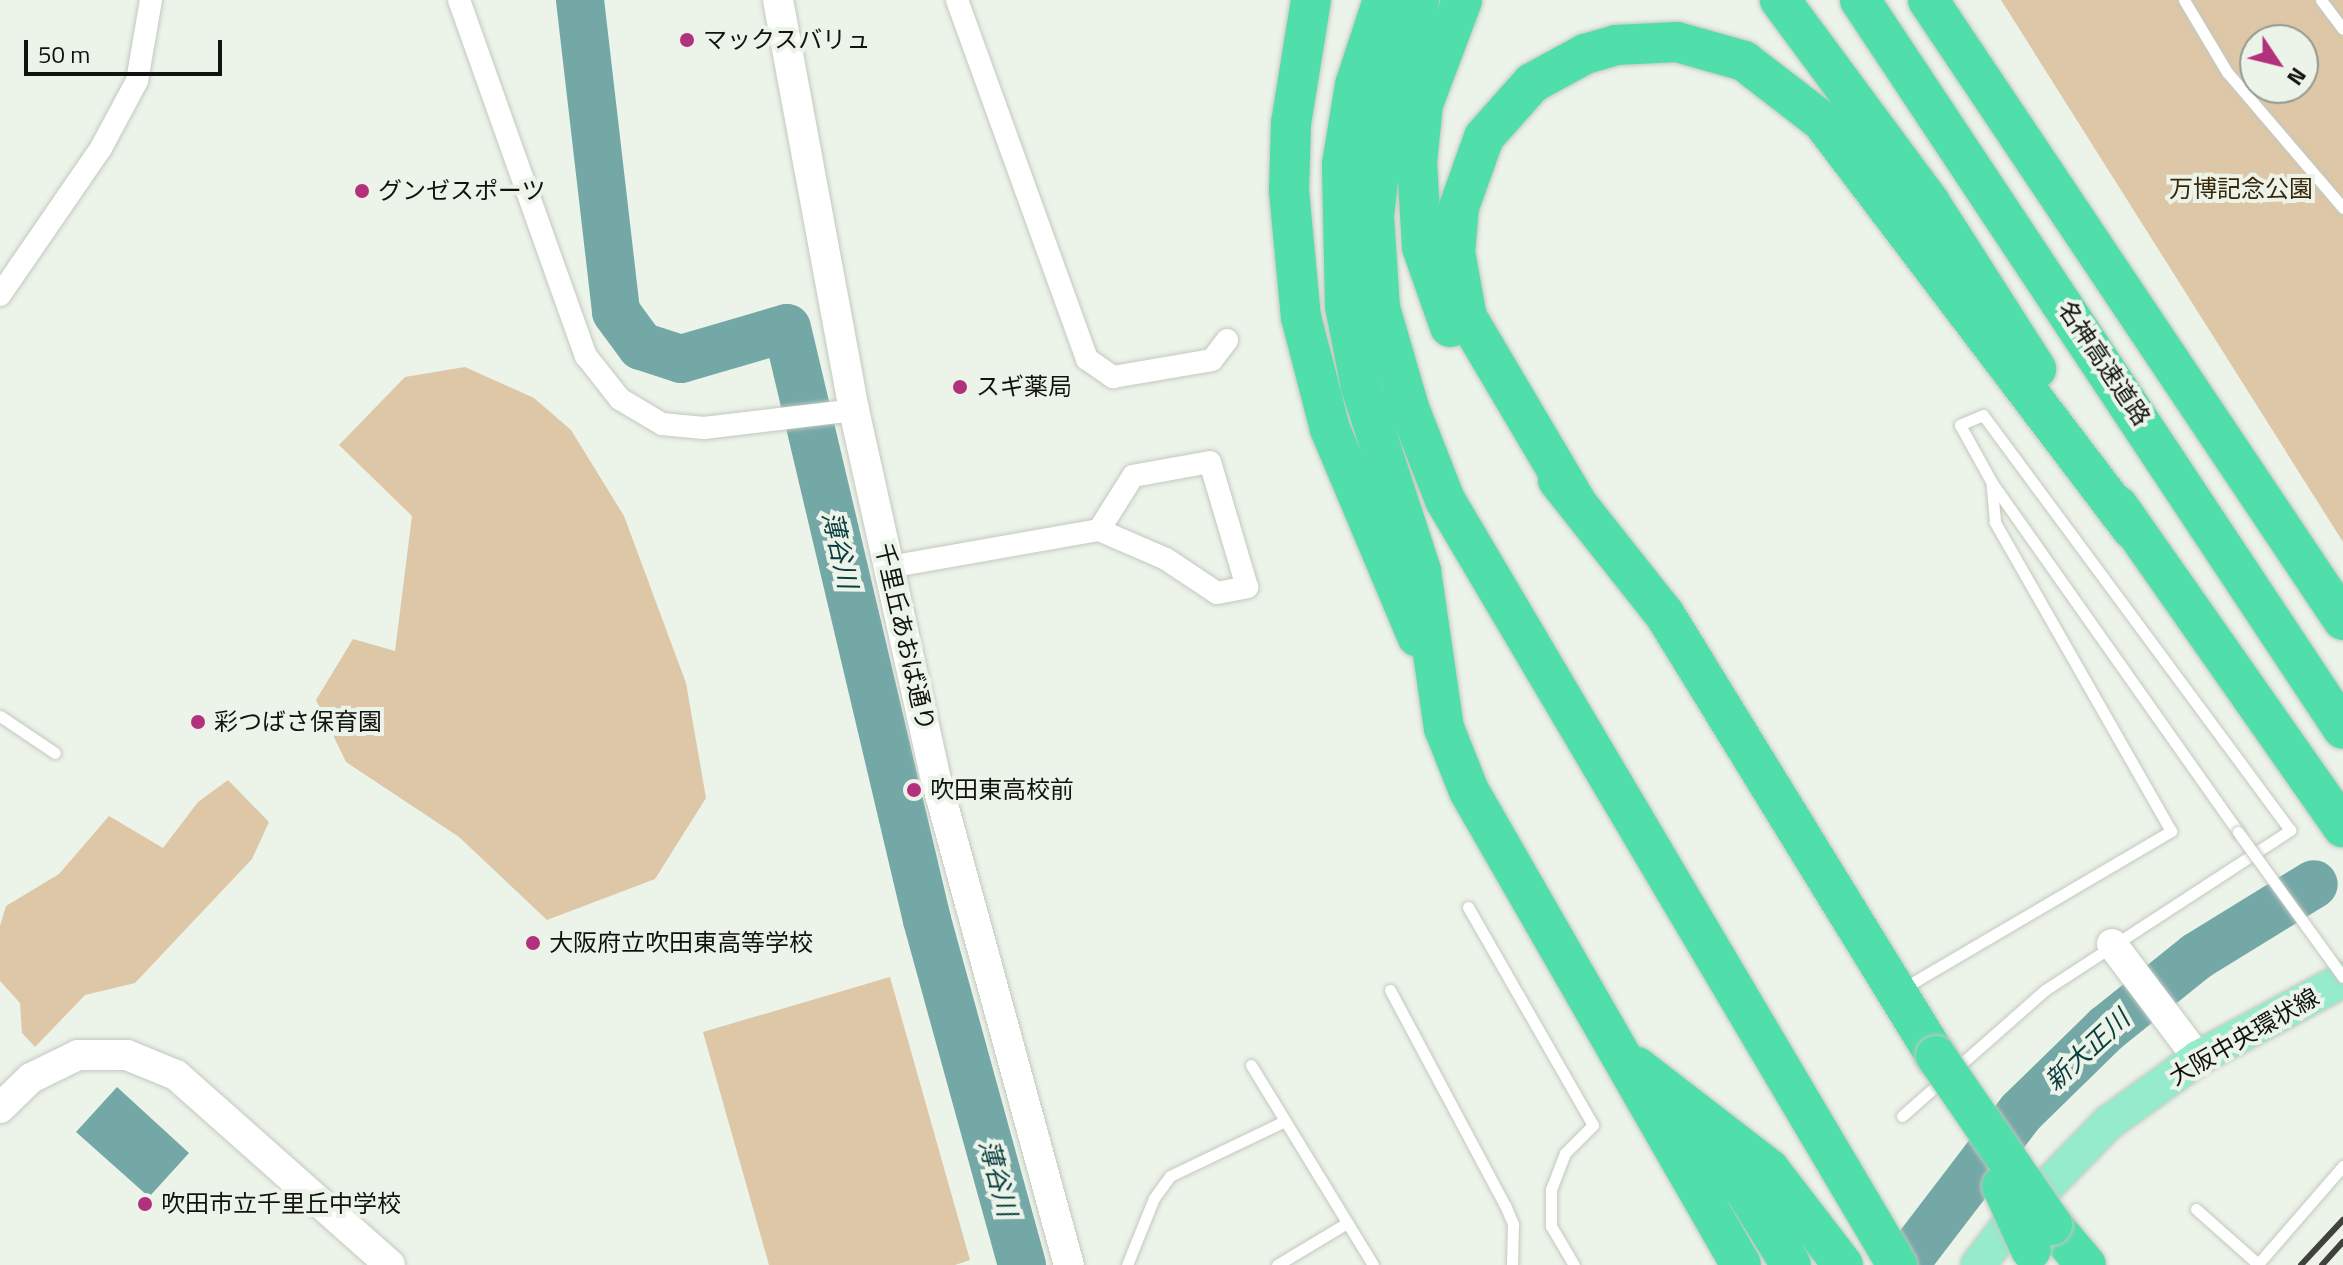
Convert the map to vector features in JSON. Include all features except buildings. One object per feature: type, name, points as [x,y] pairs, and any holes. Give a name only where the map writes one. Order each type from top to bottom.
[{"type":"highway","points":[[1311,0],[1301,46],[1290,150],[1301,317],[1330,429],[1438,684]]},
{"type":"highway","points":[[1383,0],[1355,85],[1342,164],[1345,306],[1361,387],[1421,571],[1444,728],[1469,791],[1741,1265]]},
{"type":"highway","points":[[1419,0],[1385,115],[1374,216],[1380,308],[1409,408],[1453,514],[1897,1265]]},
{"type":"highway","points":[[1462,0],[1432,74],[1419,131],[1422,247],[1438,302],[1485,392],[1665,615],[1962,1099],[2041,1247],[2086,1265]]},
{"type":"highway","points":[[1780,0],[1930,203],[2132,529]]},
{"type":"highway","name":"名神高速道路","points":[[1860,0],[2343,729]]},
{"type":"highway","points":[[1928,0],[2023,137],[2343,620]]},
{"type":"highway","points":[[1941,0],[2023,137]]},
{"type":"highway","points":[[1576,502],[1472,330],[1455,252],[1459,207],[1484,137],[1532,83],[1585,54],[1616,45],[1677,42],[1744,61],[1822,121],[2132,529],[2343,827]]},
{"type":"highway","points":[[1617,1048],[1744,1189],[1791,1265]]},
{"type":"highway","points":[[1617,1048],[1769,1169],[1843,1265]]},
{"type":"main road","name":"大阪中央環状線","points":[[1978,1265],[2008,1226],[2108,1123],[2198,1058],[2343,979]]},
{"type":"street","points":[[0,295],[101,148],[137,81],[151,0]]},
{"type":"street","points":[[459,0],[586,356],[620,399],[662,424],[704,428],[854,410]]},
{"type":"street","name":"千里丘あおば通り","points":[[778,0],[854,410],[889,567],[953,842],[1069,1265]]},
{"type":"street","points":[[957,0],[1087,359],[1113,377],[1212,360],[1227,340]]},
{"type":"street","points":[[889,567],[1099,530],[1166,559],[1217,593],[1247,587],[1210,462],[1133,476],[1099,530]]},
{"type":"street","points":[[2112,944],[2198,1058]]},
{"type":"street","points":[[0,1108],[31,1078],[78,1055],[127,1055],[176,1075],[390,1265]]},
{"type":"lane","points":[[2184,0],[2227,72],[2343,208]]},
{"type":"lane","points":[[2321,0],[2342,30]]},
{"type":"lane","points":[[1902,1116],[2045,990],[2112,944],[2290,830],[1983,415],[1960,425],[1992,483],[2238,832],[2343,979]]},
{"type":"lane","points":[[1897,992],[2171,831],[1995,522],[1992,483]]},
{"type":"lane","points":[[0,716],[55,753]]},
{"type":"lane","points":[[1468,907],[1593,1125],[1565,1153],[1551,1189],[1551,1226],[1574,1265]]},
{"type":"lane","points":[[1390,990],[1509,1215],[1512,1265]]},
{"type":"lane","points":[[1251,1065],[1373,1265]]},
{"type":"lane","points":[[1127,1265],[1154,1198],[1170,1176],[1285,1121]]},
{"type":"lane","points":[[2196,1209],[2258,1264],[2343,1166]]},
{"type":"lane","points":[[1277,1265],[1347,1223]]},
{"type":"green space","name":"万博記念公園","points":[[2001,0],[2343,0],[2343,542]]},
{"type":"green space","points":[[465,367],[534,398],[571,430],[624,516],[686,683],[706,798],[655,879],[547,920],[459,837],[346,762],[316,700],[353,639],[395,651],[412,516],[339,445],[405,377]]},
{"type":"green space","points":[[228,780],[269,822],[252,859],[135,983],[85,995],[35,1047],[22,1033],[20,1003],[0,981],[0,926],[6,906],[59,874],[109,816],[163,848],[198,802]]},
{"type":"green space","points":[[890,977],[970,1260],[955,1265],[769,1265],[703,1032]]},
{"type":"water","points":[[117,1087],[189,1153],[149,1197],[76,1132]]},
{"type":"waterway","name":"薄谷川","points":[[580,0],[616,312],[641,346],[681,359],[787,328],[927,920],[1022,1265]]},
{"type":"waterway","name":"新大正川","points":[[1904,1265],[2021,1112],[2106,1029],[2197,956],[2314,884]]},
{"type":"railway","points":[[2301,1265],[2343,1220]]},
{"type":"railway","points":[[2322,1265],[2343,1242]]},
{"type":"place","name":"マックスバリュ","points":[[687,40]]},
{"type":"place","name":"グンゼスポーツ","points":[[362,191]]},
{"type":"place","name":"スギ薬局","points":[[960,387]]},
{"type":"place","name":"彩つばさ保育園","points":[[198,722]]},
{"type":"place","name":"吹田東高校前","points":[[914,790]]},
{"type":"place","name":"大阪府立吹田東高等学校","points":[[533,943]]},
{"type":"place","name":"吹田市立千里丘中学校","points":[[145,1204]]}]
